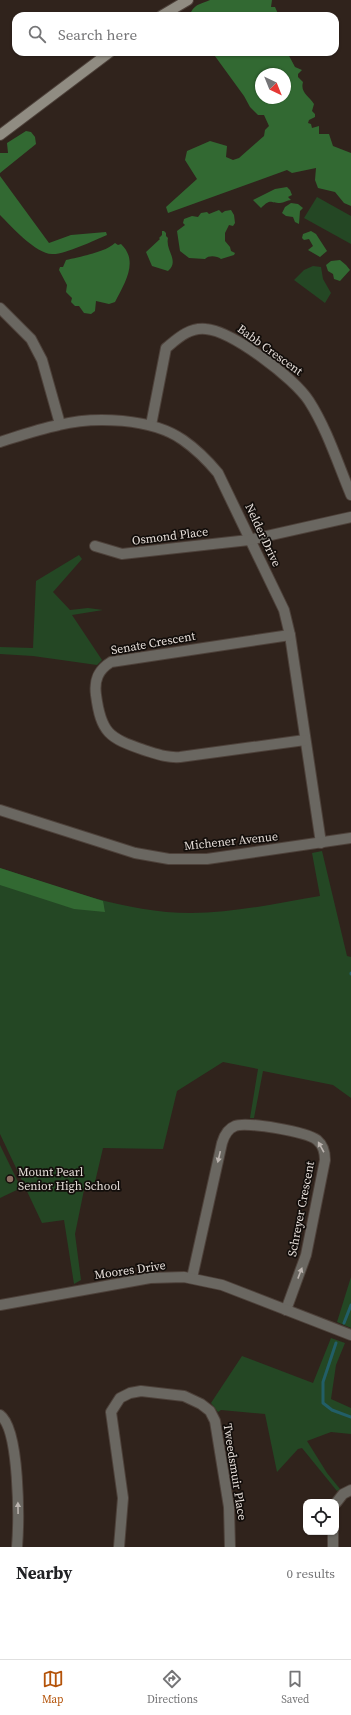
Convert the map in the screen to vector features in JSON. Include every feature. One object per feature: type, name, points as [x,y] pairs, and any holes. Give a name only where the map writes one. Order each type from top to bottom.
[{"type":"main road","points":[[168,12],[188,0]]},
{"type":"main road","points":[[0,135],[105,56]]},
{"type":"street","points":[[0,308],[31,338],[42,360],[60,424]]},
{"type":"street","name":"Babb Crescent","points":[[151,425],[166,348],[184,333],[195,330],[205,329],[226,334],[283,373],[302,391],[316,414],[351,495]]},
{"type":"street","name":"Nelder Drive","points":[[0,442],[60,424],[108,420],[151,425],[182,439],[204,456],[218,473],[284,610],[290,635],[321,843]]},
{"type":"street","name":"Osmond Place","points":[[95,546],[122,554],[249,540],[351,517]]},
{"type":"street","name":"Senate Crescent","points":[[290,635],[111,662],[103,668],[96,680],[99,715],[107,731],[116,739],[126,744],[168,757],[180,757],[305,740]]},
{"type":"street","name":"Michener Avenue","points":[[0,810],[135,853],[169,859],[207,859],[351,838]]},
{"type":"street","name":"Schreyer Crescent","points":[[192,1278],[222,1143],[227,1132],[235,1126],[246,1124],[308,1136],[320,1144],[325,1154],[325,1160],[306,1255],[286,1310]]},
{"type":"street","name":"Moores Drive","points":[[0,1305],[150,1278],[192,1278],[222,1285],[351,1335]]},
{"type":"street","name":"Tweedsmuir Place","points":[[120,1547],[123,1498],[111,1412],[120,1398],[130,1393],[141,1391],[184,1396],[201,1404],[213,1416],[229,1507],[230,1547]]},
{"type":"street","points":[[0,1415],[5,1420],[9,1428],[16,1473],[18,1508],[17,1547]]},
{"type":"street","points":[[339,1500],[343,1494],[351,1490]]},
{"type":"street","points":[[333,1535],[333,1547]]},
{"type":"green space","points":[[210,0],[272,0],[271,7],[275,7],[277,12],[191,12],[199,4]]},
{"type":"green space","points":[[215,56],[289,56],[295,67],[302,70],[298,74],[298,77],[303,82],[302,86],[304,92],[314,104],[312,111],[315,114],[315,117],[309,120],[308,123],[311,124],[312,128],[319,126],[319,134],[329,134],[333,146],[351,153],[351,206],[344,203],[335,192],[318,188],[315,180],[316,168],[292,173],[287,170],[168,213],[166,207],[197,179],[185,160],[187,151],[210,141],[227,146],[226,157],[233,160],[239,158],[264,136],[265,130],[269,126],[264,115],[258,115],[250,107],[244,96]]},
{"type":"green space","points":[[26,131],[31,132],[35,137],[36,144],[0,173],[0,153],[8,153],[7,143]]},
{"type":"green space","points":[[0,176],[49,243],[71,235],[106,232],[107,235],[80,247],[57,254],[46,253],[31,245],[0,215]]},
{"type":"green space","points":[[287,187],[292,195],[288,197],[291,200],[281,203],[269,202],[261,208],[253,200],[275,189]]},
{"type":"green space","points":[[317,197],[351,216],[351,244],[304,218]]},
{"type":"green space","points":[[291,203],[298,204],[303,208],[300,211],[299,224],[295,222],[293,217],[286,216],[282,213],[285,207]]},
{"type":"green space","points":[[219,210],[222,213],[231,210],[234,215],[235,223],[233,226],[229,225],[225,233],[225,241],[230,247],[231,251],[235,253],[234,255],[221,259],[213,256],[205,259],[189,258],[180,251],[177,231],[185,225],[183,223],[184,219],[192,216],[198,217],[201,213],[207,212],[209,214]]},
{"type":"green space","points":[[162,231],[166,233],[168,238],[168,247],[173,263],[168,271],[152,266],[146,252],[160,239],[159,238],[162,235]]},
{"type":"green space","points":[[311,231],[316,234],[327,251],[320,257],[308,250],[313,246],[309,239],[304,240],[302,238],[303,234]]},
{"type":"green space","points":[[115,243],[118,245],[121,244],[129,258],[130,265],[123,287],[115,302],[109,304],[96,301],[95,311],[91,314],[84,313],[79,306],[75,306],[71,302],[72,298],[66,292],[67,285],[59,270],[60,267],[63,267],[66,260],[99,252]]},
{"type":"green space","points":[[340,260],[350,270],[340,281],[334,279],[333,274],[328,271],[326,265],[331,261]]},
{"type":"green space","points":[[313,266],[321,267],[323,279],[331,293],[325,303],[294,280],[304,270]]},
{"type":"green space","points":[[79,555],[82,559],[53,592],[70,610],[88,608],[103,610],[72,615],[102,660],[97,665],[33,656],[0,654],[0,647],[33,648],[36,581]]},
{"type":"green space","points":[[322,851],[347,956],[351,957],[351,1098],[333,1085],[263,1071],[254,1118],[250,1118],[258,1069],[223,1062],[177,1091],[163,1149],[103,1148],[95,1182],[85,1185],[75,1234],[81,1280],[74,1284],[64,1220],[42,1223],[0,1134],[0,868],[70,891],[118,904],[166,912],[207,913],[256,907],[320,896],[312,853]]},
{"type":"green space","points":[[0,868],[103,901],[105,912],[74,909],[0,885]]},
{"type":"green space","points":[[0,1145],[21,1188],[0,1198]]},
{"type":"green space","points":[[351,1277],[351,1328],[337,1322]]},
{"type":"green space","points":[[331,1338],[345,1343],[336,1365],[331,1399],[351,1408],[351,1434],[331,1432],[307,1441],[327,1473],[340,1489],[337,1491],[302,1448],[298,1449],[277,1472],[265,1414],[221,1410],[218,1412],[211,1403],[242,1356],[313,1383]]},
{"type":"waterway","points":[[344,1323],[351,1305]]},
{"type":"waterway","points":[[336,1343],[323,1382],[323,1403],[332,1410],[351,1417]]},
{"type":"place","name":"Mount Pearl Senior High School","points":[[10,1179]]}]
